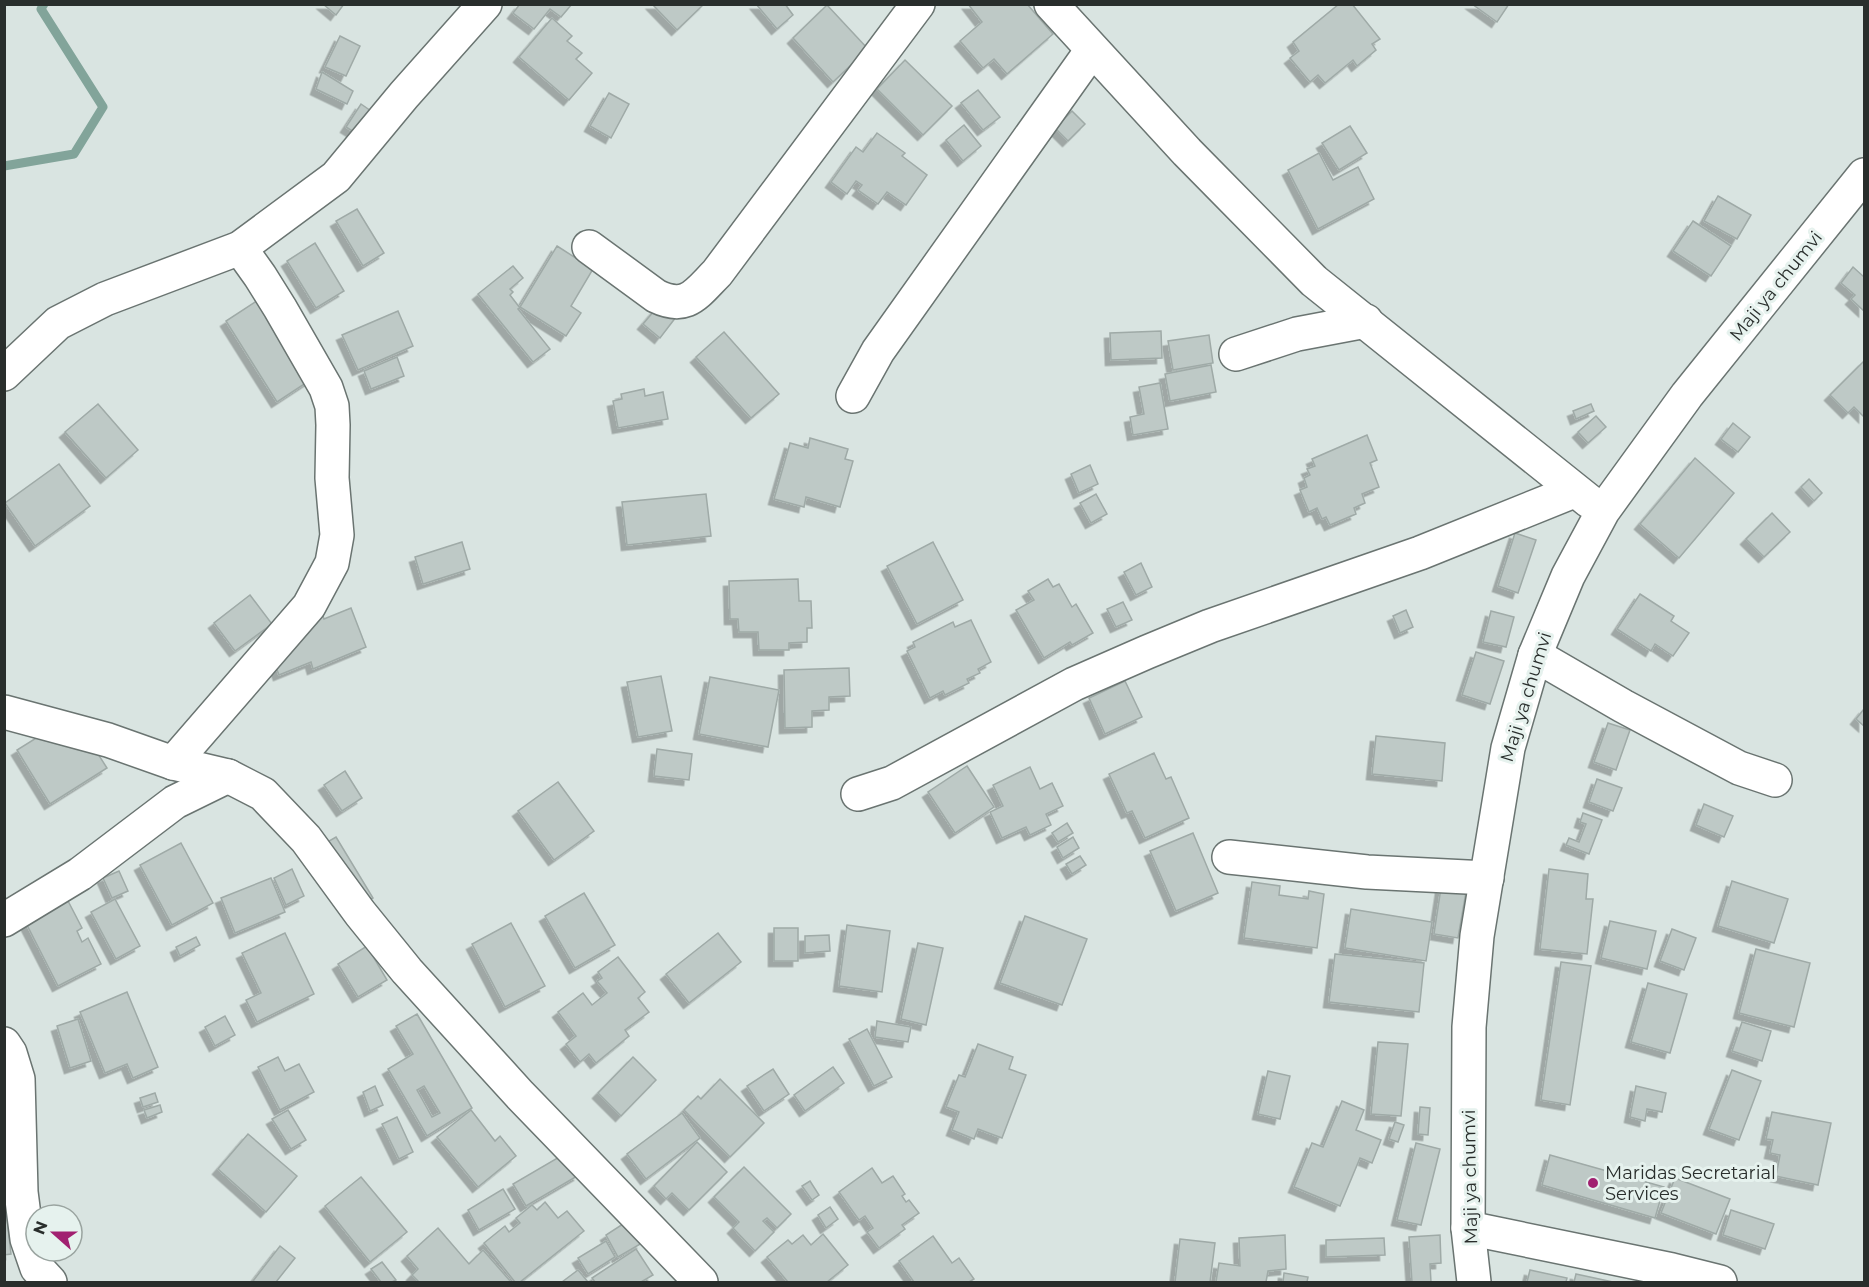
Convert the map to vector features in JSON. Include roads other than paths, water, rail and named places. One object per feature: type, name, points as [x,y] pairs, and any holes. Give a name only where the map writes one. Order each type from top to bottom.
[{"type":"street","points":[[4,374],[58,323],[105,299],[240,248],[336,177],[404,95],[485,4]]},
{"type":"street","points":[[589,246],[656,296],[677,303],[688,301],[717,273],[918,4]]},
{"type":"street","points":[[1051,4],[1195,160],[1314,281],[1574,491],[1603,511]]},
{"type":"street","points":[[853,396],[878,351],[1092,50]]},
{"type":"street","name":"Maji ya chumvi","points":[[1474,1282],[1468,1228],[1469,1027],[1477,936],[1508,748],[1535,655],[1568,576],[1603,511],[1687,396],[1864,175]]},
{"type":"street","points":[[173,763],[309,606],[332,563],[338,536],[332,478],[332,406],[326,388],[260,276],[240,248]]},
{"type":"street","points":[[1236,354],[1297,333],[1366,321]]},
{"type":"street","points":[[858,794],[892,783],[1074,684],[1148,652],[1210,626],[1420,553],[1574,491]]},
{"type":"street","points":[[1535,655],[1738,768],[1775,780]]},
{"type":"street","points":[[4,712],[108,740],[173,763],[228,776],[263,794],[306,839],[360,913],[407,971],[520,1095],[701,1282]]},
{"type":"street","points":[[4,920],[80,874],[175,802],[228,776]]},
{"type":"street","points":[[1230,857],[1367,872],[1487,878]]},
{"type":"street","points":[[4,1044],[10,1053],[18,1079],[21,1192],[27,1239],[37,1269],[50,1282]]},
{"type":"street","points":[[1468,1228],[1720,1282]]},
{"type":"waterway","points":[[4,166],[74,154],[103,107],[41,9],[44,4]]},
{"type":"place","name":"Maridas Secretarial Services","points":[[1593,1183]]}]
